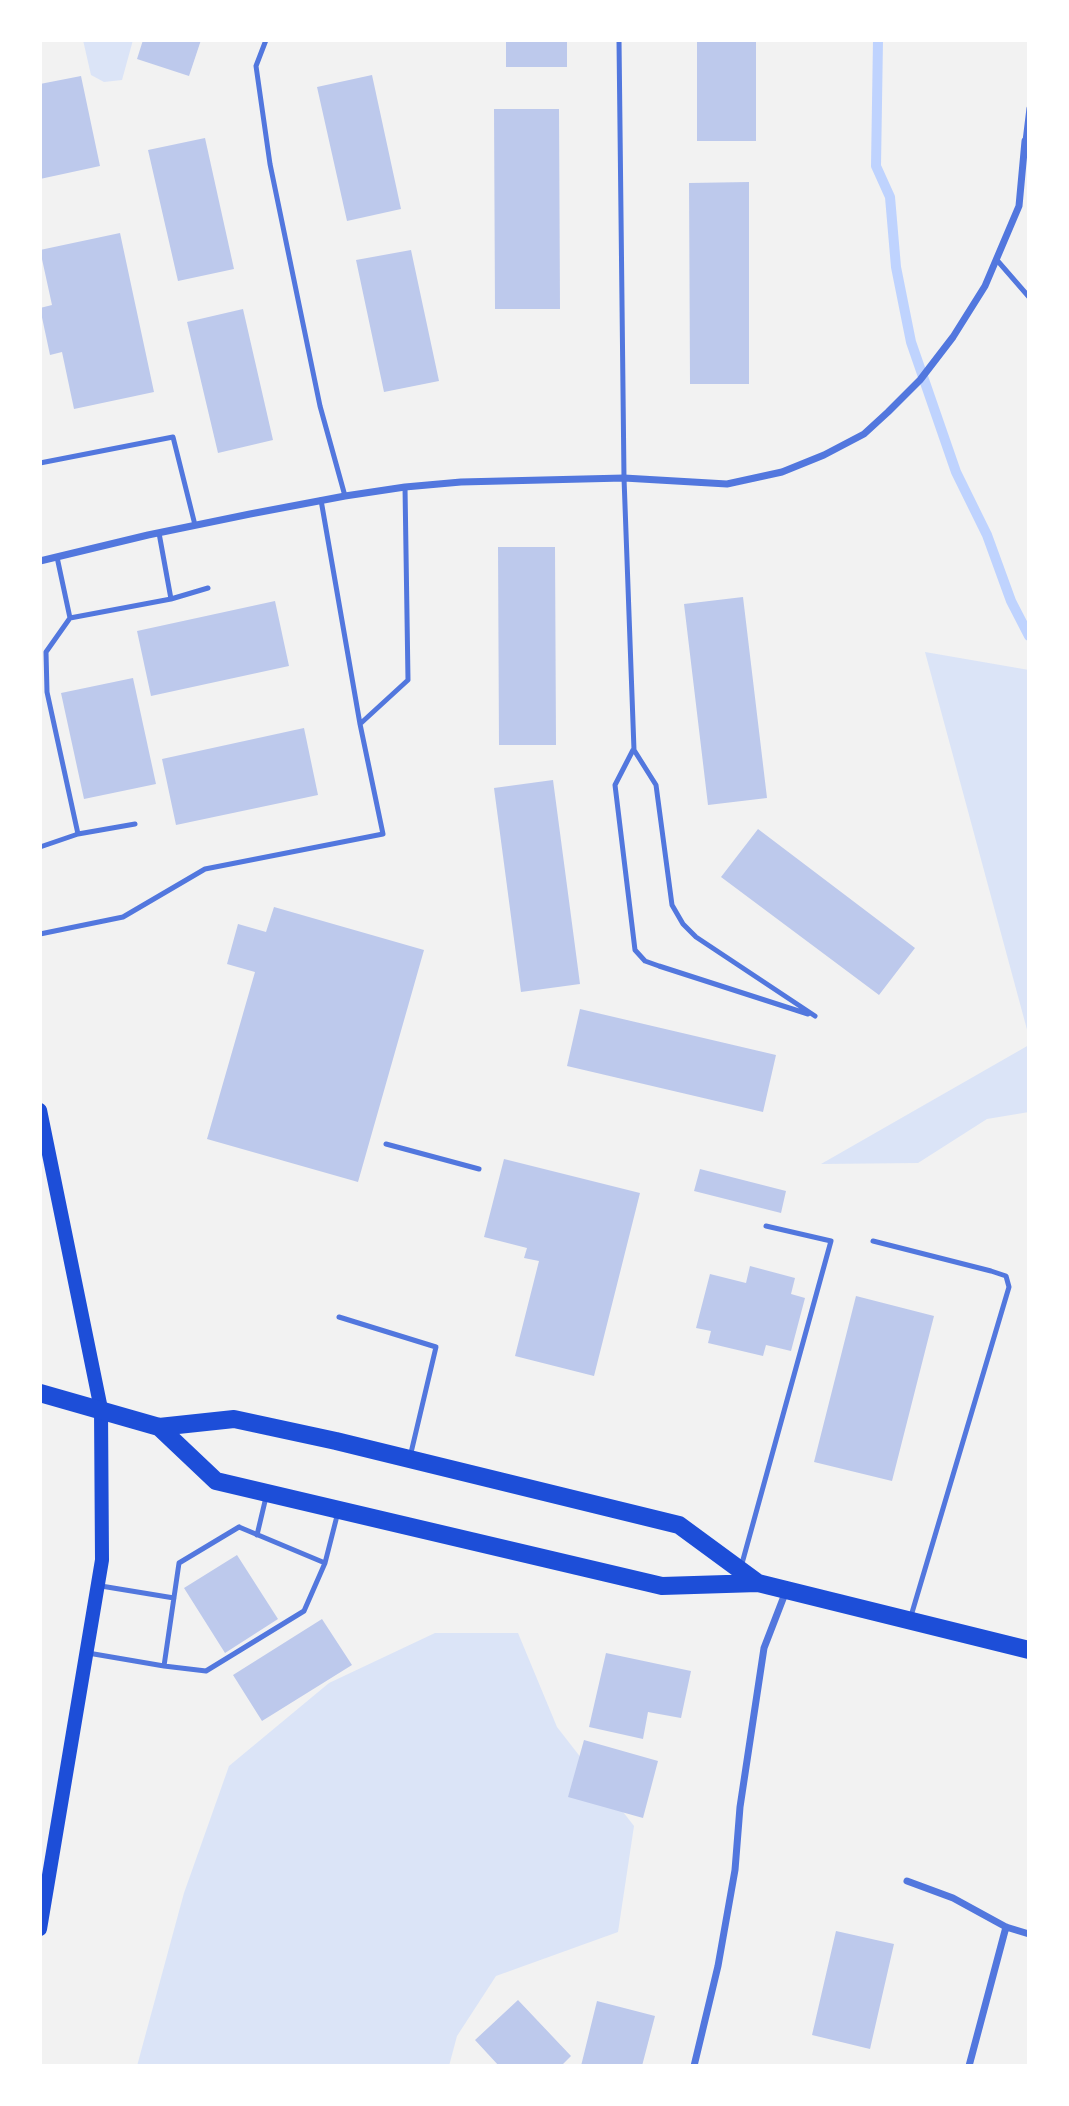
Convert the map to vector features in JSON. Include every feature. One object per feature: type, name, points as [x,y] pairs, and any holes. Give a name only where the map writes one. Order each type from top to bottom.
[{"type":"main road","points":[[40,1110],[101,1409],[102,1560],[40,1929]]},
{"type":"main road","points":[[40,1393],[159,1427],[234,1419],[679,1525],[758,1583]]},
{"type":"main road","points":[[159,1427],[216,1481],[662,1586],[758,1583],[1029,1650]]},
{"type":"street","points":[[40,561],[195,525],[321,500],[405,487],[472,481],[624,478],[727,484],[782,472],[824,455],[863,434],[888,412],[920,380],[953,337],[985,286],[1019,206],[1024,141]]},
{"type":"street","points":[[694,2066],[718,1966],[736,1870],[740,1807],[764,1648],[786,1590]]},
{"type":"street","points":[[907,1881],[953,1898],[1006,1927],[1029,1934]]},
{"type":"street","points":[[968,2066],[1006,1927]]},
{"type":"lane","points":[[266,40],[256,66],[270,164],[320,406],[345,496]]},
{"type":"lane","points":[[619,40],[624,478],[634,750],[656,785],[672,905],[683,924],[696,937],[815,1016],[645,961],[635,950],[615,785],[634,750]]},
{"type":"lane","points":[[1024,141],[1029,108]]},
{"type":"lane","points":[[996,259],[1029,297]]},
{"type":"lane","points":[[40,463],[173,437],[195,525]]},
{"type":"lane","points":[[360,724],[408,680],[405,487]]},
{"type":"lane","points":[[40,934],[123,917],[205,869],[383,834],[360,724],[321,500]]},
{"type":"lane","points":[[159,533],[171,599]]},
{"type":"lane","points":[[57,557],[70,618]]},
{"type":"lane","points":[[78,834],[47,692],[46,652],[70,618],[171,599],[208,589]]},
{"type":"lane","points":[[40,847],[78,834],[135,824]]},
{"type":"lane","points":[[386,1144],[479,1169]]},
{"type":"lane","points":[[740,1570],[831,1241],[766,1226]]},
{"type":"lane","points":[[873,1241],[1006,1276],[1009,1287],[910,1619]]},
{"type":"lane","points":[[339,1317],[436,1347],[409,1460]]},
{"type":"lane","points":[[257,1535],[267,1493]]},
{"type":"lane","points":[[87,1653],[206,1671],[304,1611],[325,1563],[338,1510]]},
{"type":"lane","points":[[164,1666],[178,1563],[239,1528],[325,1563]]},
{"type":"lane","points":[[98,1586],[174,1598]]},
{"type":"shaded area","points":[[83,40],[133,40],[122,80],[104,82],[91,75]]},
{"type":"shaded area","points":[[925,652],[1029,670],[1029,1037]]},
{"type":"shaded area","points":[[1029,1045],[1029,1112],[987,1119],[918,1163],[821,1164]]},
{"type":"shaded area","points":[[435,1633],[518,1633],[557,1727],[634,1826],[618,1932],[496,1976],[457,2036],[449,2066],[137,2066],[184,1893],[229,1766],[329,1683]]},
{"type":"building","points":[[143,40],[201,40],[189,76],[137,59]]},
{"type":"building","points":[[506,40],[567,40],[567,67],[506,67]]},
{"type":"building","points":[[697,40],[756,40],[756,141],[697,141]]},
{"type":"building","points":[[372,75],[401,209],[347,221],[317,87]]},
{"type":"building","points":[[81,76],[100,166],[40,179],[40,84]]},
{"type":"building","points":[[494,109],[559,109],[560,309],[495,309]]},
{"type":"building","points":[[205,138],[234,269],[178,281],[148,150]]},
{"type":"building","points":[[749,182],[749,384],[690,384],[689,183]]},
{"type":"building","points":[[120,233],[154,392],[74,409],[62,352],[50,355],[40,308],[52,305],[40,250]]},
{"type":"building","points":[[411,250],[439,381],[384,392],[356,260]]},
{"type":"building","points":[[243,309],[273,440],[218,453],[187,322]]},
{"type":"building","points":[[498,547],[555,547],[556,745],[499,745]]},
{"type":"building","points":[[743,597],[767,798],[708,805],[684,604]]},
{"type":"building","points":[[275,601],[289,666],[151,696],[137,631]]},
{"type":"building","points":[[133,678],[156,784],[84,799],[61,693]]},
{"type":"building","points":[[304,728],[318,795],[176,825],[162,759]]},
{"type":"building","points":[[553,780],[580,984],[521,992],[494,788]]},
{"type":"building","points":[[758,829],[915,948],[879,995],[721,877]]},
{"type":"building","points":[[274,907],[424,950],[358,1182],[207,1139],[255,972],[227,964],[238,924],[266,932]]},
{"type":"building","points":[[580,1009],[776,1055],[763,1112],[567,1066]]},
{"type":"building","points":[[504,1159],[640,1193],[594,1376],[515,1356],[539,1261],[524,1258],[527,1248],[484,1237]]},
{"type":"building","points":[[700,1169],[786,1191],[781,1213],[694,1191]]},
{"type":"building","points":[[750,1266],[795,1278],[791,1294],[805,1298],[791,1351],[766,1345],[763,1356],[708,1343],[711,1331],[696,1328],[710,1274],[746,1283]]},
{"type":"building","points":[[856,1296],[934,1316],[892,1481],[814,1462]]},
{"type":"building","points":[[237,1555],[278,1619],[225,1653],[184,1588]]},
{"type":"building","points":[[322,1619],[352,1665],[262,1721],[233,1675]]},
{"type":"building","points":[[606,1653],[691,1671],[681,1718],[648,1712],[643,1739],[589,1727]]},
{"type":"building","points":[[584,1740],[658,1761],[643,1818],[568,1797]]},
{"type":"building","points":[[836,1931],[894,1944],[870,2049],[812,2035]]},
{"type":"building","points":[[518,2000],[571,2056],[561,2066],[499,2066],[475,2040]]},
{"type":"building","points":[[597,2001],[655,2016],[642,2066],[581,2066]]},
{"type":"waterway","points":[[878,40],[876,166],[890,197],[896,267],[911,342],[956,472],[987,535],[1011,601],[1029,636]]}]
